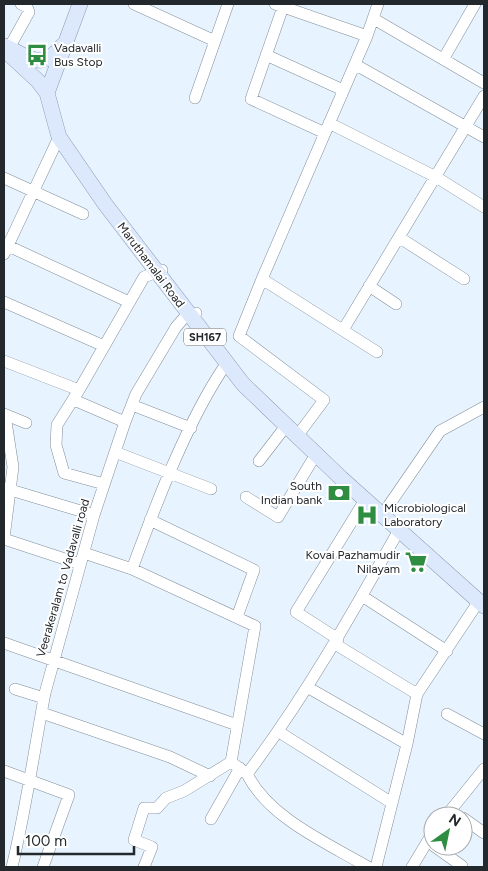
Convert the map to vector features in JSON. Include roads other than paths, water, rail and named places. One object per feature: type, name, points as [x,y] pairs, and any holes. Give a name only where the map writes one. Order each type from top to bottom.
[{"type":"main road","name":"Maruthamalai Road","points":[[80,4],[53,80],[59,137],[105,204],[160,270]]},
{"type":"main road","name":"Maruthamalai Road","points":[[87,4],[68,56],[53,80],[60,112],[70,141],[226,364],[286,426],[364,500],[483,601]]},
{"type":"main road","points":[[5,50],[37,61],[46,60],[56,53],[67,40]]},
{"type":"main road","points":[[5,50],[18,60],[53,80]]},
{"type":"main road","points":[[53,80],[68,56]]},
{"type":"main road","points":[[37,61],[53,80]]},
{"type":"main road","name":"Maruthamalai Road","points":[[193,315],[240,371],[301,431],[387,508],[483,601]]},
{"type":"street","points":[[5,50],[29,12],[21,4]]},
{"type":"street","points":[[134,4],[157,9],[215,41]]},
{"type":"street","points":[[195,98],[228,4]]},
{"type":"street","points":[[301,431],[324,400],[239,336],[343,90],[356,65],[378,4]]},
{"type":"street","points":[[444,58],[475,4],[484,9]]},
{"type":"street","points":[[367,36],[281,5],[251,99],[327,128],[436,178],[484,207]]},
{"type":"street","points":[[374,18],[484,83]]},
{"type":"street","points":[[266,55],[343,90]]},
{"type":"street","points":[[356,65],[484,137]]},
{"type":"street","points":[[343,330],[484,96]]},
{"type":"street","points":[[59,137],[5,248],[129,302]]},
{"type":"street","points":[[4,178],[83,214]]},
{"type":"street","points":[[400,238],[464,279]]},
{"type":"street","points":[[104,484],[64,473],[56,445],[57,425],[144,277],[160,270]]},
{"type":"street","points":[[262,279],[377,352]]},
{"type":"street","points":[[369,286],[396,304]]},
{"type":"street","points":[[4,302],[104,346]]},
{"type":"street","name":"Veerakeralam to Vadavalli road","points":[[12,867],[31,780],[44,698],[104,484],[132,405],[176,327],[183,319],[193,315]]},
{"type":"street","points":[[4,361],[76,395],[125,422]]},
{"type":"street","points":[[132,569],[150,520],[191,428],[214,380],[226,364]]},
{"type":"street","points":[[132,405],[191,428]]},
{"type":"street","points":[[387,508],[440,431],[484,407]]},
{"type":"street","points":[[4,414],[26,423]]},
{"type":"street","points":[[4,414],[13,467],[7,489],[4,539],[82,559],[132,569],[255,626],[237,726],[239,768],[286,819],[368,867]]},
{"type":"street","points":[[259,461],[286,426]]},
{"type":"street","points":[[115,452],[210,489]]},
{"type":"street","points":[[246,497],[278,517],[316,454]]},
{"type":"street","points":[[7,489],[94,515]]},
{"type":"street","points":[[364,500],[296,612],[336,642],[417,694]]},
{"type":"street","points":[[150,520],[254,570],[237,617]]},
{"type":"street","points":[[211,819],[239,768],[279,732],[336,642],[400,530]]},
{"type":"street","points":[[362,596],[447,651]]},
{"type":"street","points":[[376,867],[407,744],[417,694],[483,601]]},
{"type":"street","points":[[4,643],[54,659],[237,726]]},
{"type":"street","points":[[307,687],[407,744]]},
{"type":"street","points":[[15,689],[44,698]]},
{"type":"street","points":[[42,713],[170,757],[210,776]]},
{"type":"street","points":[[447,714],[484,734]]},
{"type":"street","points":[[279,732],[392,803]]},
{"type":"street","points":[[144,867],[152,847],[134,840],[144,808],[157,808],[166,798],[184,791],[210,776],[239,768]]},
{"type":"street","points":[[461,806],[484,769]]},
{"type":"street","points":[[4,771],[69,795],[43,867]]},
{"type":"street","points":[[473,826],[484,833]]},
{"type":"street","points":[[412,867],[423,853]]},
{"type":"street","points":[[450,856],[462,866]]},
{"type":"place","name":"Vadavalli Bus Stop","points":[[37,55]]},
{"type":"place","name":"South Indian bank","points":[[339,493]]},
{"type":"place","name":"Microbiological Laboratory","points":[[367,515]]},
{"type":"place","name":"Kovai Pazhamudir Nilayam","points":[[416,562]]}]
